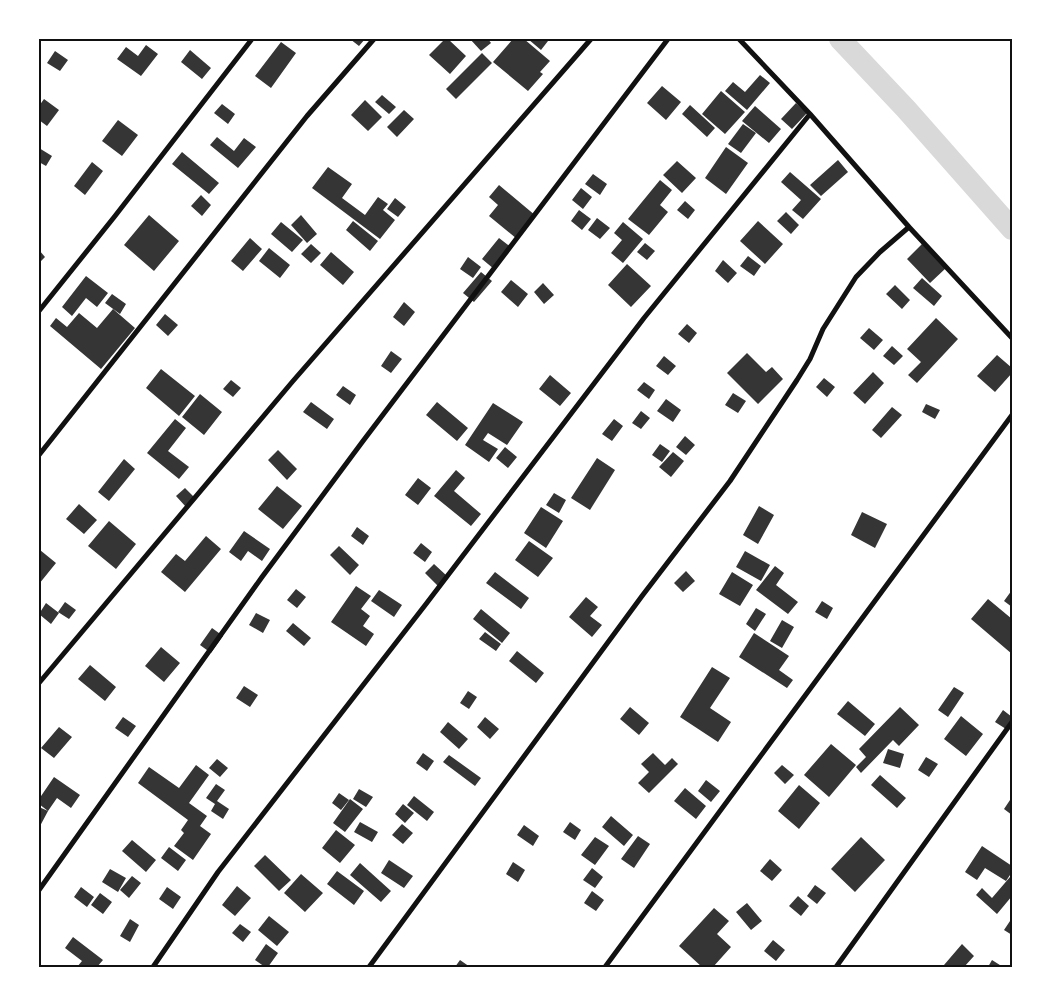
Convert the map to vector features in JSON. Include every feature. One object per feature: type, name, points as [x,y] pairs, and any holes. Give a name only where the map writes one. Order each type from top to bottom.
[{"type":"street","points":[[39,311],[252,39]]},
{"type":"street","points":[[39,455],[306,116],[374,39]]},
{"type":"street","points":[[39,683],[292,381],[399,261],[591,39]]},
{"type":"street","points":[[39,890],[262,577],[668,39]]},
{"type":"street","points":[[739,39],[810,114],[909,227],[1012,338]]},
{"type":"street","points":[[153,967],[218,872],[644,318],[810,114]]},
{"type":"street","points":[[368,967],[636,604],[730,481],[810,359],[823,330],[856,277],[880,252],[909,227]]},
{"type":"street","points":[[605,967],[1012,415]]},
{"type":"street","points":[[836,967],[1012,722]]},
{"type":"building","points":[[350,39],[365,39],[359,46]]},
{"type":"building","points":[[445,39],[448,39],[466,56],[450,74],[429,55]]},
{"type":"building","points":[[470,39],[488,39],[491,43],[481,51]]},
{"type":"building","points":[[513,39],[524,39],[550,61],[540,72],[543,74],[528,91],[493,62]]},
{"type":"building","points":[[528,39],[544,39],[548,41],[541,50]]},
{"type":"building","points":[[281,42],[296,53],[271,88],[255,76]]},
{"type":"building","points":[[146,45],[158,54],[141,76],[117,59],[126,47],[138,56]]},
{"type":"building","points":[[190,50],[211,68],[202,79],[181,62]]},
{"type":"building","points":[[55,51],[68,60],[60,71],[47,63]]},
{"type":"building","points":[[482,53],[492,63],[456,99],[446,89]]},
{"type":"building","points":[[760,75],[770,83],[747,110],[725,91],[733,82],[745,92]]},
{"type":"building","points":[[662,86],[681,102],[666,120],[647,103]]},
{"type":"building","points":[[721,91],[745,112],[725,134],[702,114]]},
{"type":"building","points":[[382,95],[396,107],[389,114],[375,102]]},
{"type":"building","points":[[44,99],[59,110],[47,126],[39,120],[39,106]]},
{"type":"building","points":[[365,100],[382,117],[368,131],[351,115]]},
{"type":"building","points":[[796,103],[807,113],[792,129],[781,119]]},
{"type":"building","points":[[222,104],[235,114],[228,124],[214,113]]},
{"type":"building","points":[[690,105],[715,128],[707,137],[682,114]]},
{"type":"building","points":[[755,106],[781,129],[769,143],[742,121]]},
{"type":"building","points":[[404,110],[414,119],[397,137],[387,127]]},
{"type":"building","points":[[118,120],[138,135],[122,156],[102,141]]},
{"type":"building","points":[[743,124],[756,133],[741,153],[728,144]]},
{"type":"building","points":[[217,137],[234,151],[244,138],[256,147],[238,168],[210,145]]},
{"type":"building","points":[[726,147],[748,163],[726,194],[705,178]]},
{"type":"building","points":[[39,148],[52,156],[46,166],[39,162]]},
{"type":"building","points":[[182,152],[219,183],[209,194],[172,164]]},
{"type":"building","points":[[838,160],[848,172],[821,196],[810,185]]},
{"type":"building","points":[[677,161],[696,178],[682,193],[663,175]]},
{"type":"building","points":[[92,162],[103,171],[85,195],[74,186]]},
{"type":"building","points":[[328,167],[352,184],[342,198],[365,215],[378,197],[388,204],[383,210],[395,220],[380,239],[312,188]]},
{"type":"building","points":[[790,172],[821,199],[803,219],[792,210],[801,200],[781,182]]},
{"type":"building","points":[[593,174],[607,184],[600,195],[585,184]]},
{"type":"building","points":[[660,180],[672,190],[660,205],[668,212],[649,235],[628,219]]},
{"type":"building","points":[[499,185],[536,216],[517,239],[489,216],[498,205],[489,197]]},
{"type":"building","points":[[581,188],[592,197],[583,209],[572,200]]},
{"type":"building","points":[[201,195],[211,205],[202,216],[191,206]]},
{"type":"building","points":[[395,198],[406,207],[398,217],[387,209]]},
{"type":"building","points":[[685,201],[695,210],[688,219],[677,210]]},
{"type":"building","points":[[579,210],[591,219],[582,230],[571,221]]},
{"type":"building","points":[[786,212],[799,225],[791,234],[777,221]]},
{"type":"building","points":[[149,215],[179,241],[154,271],[124,245]]},
{"type":"building","points":[[301,215],[317,234],[307,243],[291,225]]},
{"type":"building","points":[[597,218],[610,228],[600,239],[588,230]]},
{"type":"building","points":[[353,221],[378,241],[370,251],[346,230]]},
{"type":"building","points":[[758,221],[783,244],[765,264],[740,241]]},
{"type":"building","points":[[281,222],[303,240],[292,252],[271,234]]},
{"type":"building","points":[[623,222],[643,239],[623,263],[611,253],[622,240],[614,233]]},
{"type":"building","points":[[250,238],[262,249],[243,271],[231,261]]},
{"type":"building","points":[[499,238],[512,248],[494,269],[482,259]]},
{"type":"building","points":[[645,243],[655,251],[647,260],[637,252]]},
{"type":"building","points":[[311,244],[321,253],[311,263],[301,254]]},
{"type":"building","points":[[922,244],[946,268],[930,283],[907,259]]},
{"type":"building","points":[[269,248],[290,265],[280,278],[259,261]]},
{"type":"building","points":[[39,250],[45,257],[39,263]]},
{"type":"building","points":[[331,252],[354,272],[343,285],[320,265]]},
{"type":"building","points":[[748,256],[761,266],[754,276],[740,266]]},
{"type":"building","points":[[468,257],[481,267],[473,278],[460,269]]},
{"type":"building","points":[[723,260],[737,273],[728,283],[715,271]]},
{"type":"building","points":[[627,264],[651,286],[631,307],[608,285]]},
{"type":"building","points":[[481,272],[492,281],[474,302],[463,293]]},
{"type":"building","points":[[86,276],[108,293],[97,307],[86,298],[72,316],[62,307]]},
{"type":"building","points":[[922,278],[942,296],[934,306],[913,288]]},
{"type":"building","points":[[511,280],[528,294],[518,307],[501,292]]},
{"type":"building","points":[[543,283],[554,295],[544,304],[534,292]]},
{"type":"building","points":[[895,285],[910,300],[902,309],[886,294]]},
{"type":"building","points":[[112,294],[126,304],[120,314],[105,303]]},
{"type":"building","points":[[404,302],[415,312],[404,326],[393,317]]},
{"type":"building","points":[[113,309],[135,328],[101,369],[50,326],[56,318],[67,327],[79,313],[97,328]]},
{"type":"building","points":[[165,314],[178,325],[168,336],[156,325]]},
{"type":"building","points":[[936,318],[958,339],[917,383],[908,375],[921,362],[907,349]]},
{"type":"building","points":[[687,324],[697,333],[689,343],[678,334]]},
{"type":"building","points":[[869,328],[883,340],[874,350],[860,338]]},
{"type":"building","points":[[892,346],[903,356],[894,365],[883,356]]},
{"type":"building","points":[[391,351],[402,359],[391,373],[381,366]]},
{"type":"building","points":[[747,353],[766,372],[772,367],[783,379],[758,404],[727,373]]},
{"type":"building","points":[[997,355],[1012,368],[1012,373],[995,392],[977,376]]},
{"type":"building","points":[[664,356],[676,366],[668,375],[656,366]]},
{"type":"building","points":[[161,369],[195,396],[179,416],[146,388]]},
{"type":"building","points":[[873,372],[884,383],[865,404],[853,393]]},
{"type":"building","points":[[550,375],[571,393],[560,406],[539,389]]},
{"type":"building","points":[[824,378],[835,387],[827,397],[816,387]]},
{"type":"building","points":[[231,380],[241,388],[233,397],[223,389]]},
{"type":"building","points":[[644,382],[655,390],[649,399],[637,390]]},
{"type":"building","points":[[343,386],[356,395],[350,405],[336,395]]},
{"type":"building","points":[[733,393],[746,401],[738,413],[725,405]]},
{"type":"building","points":[[200,394],[222,412],[204,435],[182,417]]},
{"type":"building","points":[[666,399],[681,410],[673,422],[657,411]]},
{"type":"building","points":[[311,402],[334,419],[327,429],[303,412]]},
{"type":"building","points":[[437,402],[468,428],[457,441],[426,415]]},
{"type":"building","points":[[493,403],[523,422],[507,445],[488,433],[483,440],[498,449],[489,462],[465,445]]},
{"type":"building","points":[[926,404],[940,410],[935,419],[922,412]]},
{"type":"building","points":[[892,407],[902,415],[881,438],[872,430]]},
{"type":"building","points":[[641,411],[650,418],[641,429],[632,423]]},
{"type":"building","points":[[175,419],[186,428],[168,451],[189,467],[179,479],[147,453]]},
{"type":"building","points":[[614,419],[623,426],[612,441],[602,434]]},
{"type":"building","points":[[685,436],[695,445],[686,455],[676,447]]},
{"type":"building","points":[[660,444],[670,451],[662,462],[652,455]]},
{"type":"building","points":[[505,447],[517,457],[508,468],[496,458]]},
{"type":"building","points":[[278,450],[297,469],[287,480],[268,460]]},
{"type":"building","points":[[673,452],[684,461],[671,477],[659,467]]},
{"type":"building","points":[[597,458],[615,470],[590,510],[571,498]]},
{"type":"building","points":[[124,459],[135,469],[109,501],[98,492]]},
{"type":"building","points":[[456,470],[465,478],[454,491],[481,514],[471,526],[434,496]]},
{"type":"building","points":[[418,478],[431,488],[418,505],[405,495]]},
{"type":"building","points":[[277,486],[302,506],[283,529],[258,509]]},
{"type":"building","points":[[185,488],[195,498],[186,507],[176,496]]},
{"type":"building","points":[[554,493],[566,500],[559,513],[546,505]]},
{"type":"building","points":[[79,504],[97,520],[84,534],[66,519]]},
{"type":"building","points":[[759,506],[774,515],[758,544],[743,535]]},
{"type":"building","points":[[541,507],[563,521],[546,548],[524,533]]},
{"type":"building","points":[[862,512],[887,524],[875,548],[851,535]]},
{"type":"building","points":[[109,521],[136,544],[116,569],[88,546]]},
{"type":"building","points":[[357,527],[369,536],[363,545],[351,536]]},
{"type":"building","points":[[244,531],[270,549],[262,561],[248,551],[241,561],[229,552]]},
{"type":"building","points":[[206,536],[221,549],[185,592],[161,572],[176,554],[185,561]]},
{"type":"building","points":[[529,541],[553,558],[538,577],[515,560]]},
{"type":"building","points":[[421,543],[432,552],[425,562],[413,553]]},
{"type":"building","points":[[339,546],[359,565],[350,575],[330,555]]},
{"type":"building","points":[[39,551],[56,563],[39,584]]},
{"type":"building","points":[[745,551],[770,565],[761,581],[736,567]]},
{"type":"building","points":[[434,564],[447,576],[438,586],[425,573]]},
{"type":"building","points":[[775,566],[784,573],[776,585],[798,602],[788,614],[756,590]]},
{"type":"building","points":[[686,571],[695,581],[683,592],[674,583]]},
{"type":"building","points":[[495,572],[529,598],[521,609],[486,583]]},
{"type":"building","points":[[732,572],[753,585],[740,606],[719,594]]},
{"type":"building","points":[[356,586],[371,596],[361,609],[370,616],[363,626],[374,634],[366,646],[331,622]]},
{"type":"building","points":[[296,589],[306,597],[297,608],[287,600]]},
{"type":"building","points":[[379,590],[402,605],[394,617],[371,601]]},
{"type":"building","points":[[1012,590],[1012,607],[1004,601]]},
{"type":"building","points":[[586,597],[598,607],[590,616],[602,625],[592,637],[569,617]]},
{"type":"building","points":[[988,599],[1012,619],[1012,654],[971,619]]},
{"type":"building","points":[[822,601],[833,608],[827,619],[815,612]]},
{"type":"building","points":[[65,602],[76,610],[69,619],[58,612]]},
{"type":"building","points":[[46,603],[59,613],[51,624],[39,614]]},
{"type":"building","points":[[756,608],[766,614],[755,631],[746,624]]},
{"type":"building","points":[[481,609],[510,633],[502,643],[473,619]]},
{"type":"building","points":[[256,613],[270,620],[263,633],[249,625]]},
{"type":"building","points":[[782,620],[794,627],[782,648],[770,641]]},
{"type":"building","points":[[293,623],[311,638],[304,646],[286,631]]},
{"type":"building","points":[[212,628],[223,636],[211,653],[200,645]]},
{"type":"building","points":[[485,632],[501,644],[496,651],[479,639]]},
{"type":"building","points":[[754,633],[789,656],[779,670],[793,680],[787,688],[739,657]]},
{"type":"building","points":[[161,647],[180,663],[164,682],[145,666]]},
{"type":"building","points":[[517,651],[544,673],[536,683],[509,661]]},
{"type":"building","points":[[90,665],[116,687],[105,701],[78,679]]},
{"type":"building","points":[[712,667],[730,678],[710,708],[731,722],[718,742],[680,717]]},
{"type":"building","points":[[244,686],[258,695],[250,707],[236,698]]},
{"type":"building","points":[[954,687],[964,693],[948,717],[938,710]]},
{"type":"building","points":[[468,691],[477,697],[469,709],[460,703]]},
{"type":"building","points":[[848,701],[875,724],[865,736],[837,714]]},
{"type":"building","points":[[630,707],[649,723],[639,735],[620,719]]},
{"type":"building","points":[[900,707],[919,725],[899,746],[893,740],[861,773],[856,767],[866,757],[859,749]]},
{"type":"building","points":[[1003,710],[1012,717],[1006,729],[995,722]]},
{"type":"building","points":[[961,716],[983,734],[966,756],[944,739]]},
{"type":"building","points":[[123,717],[136,726],[128,737],[115,728]]},
{"type":"building","points":[[485,717],[499,729],[490,739],[477,727]]},
{"type":"building","points":[[448,722],[468,739],[459,749],[440,732]]},
{"type":"building","points":[[59,727],[72,737],[54,758],[41,748]]},
{"type":"building","points":[[831,744],[856,765],[829,797],[804,775]]},
{"type":"building","points":[[888,749],[904,754],[900,768],[883,763]]},
{"type":"building","points":[[423,753],[434,761],[427,771],[416,763]]},
{"type":"building","points":[[653,753],[665,765],[672,758],[678,764],[649,793],[638,783],[649,772],[641,764]]},
{"type":"building","points":[[449,755],[481,778],[475,786],[443,762]]},
{"type":"building","points":[[926,757],[938,764],[929,777],[918,770]]},
{"type":"building","points":[[217,759],[228,768],[220,777],[209,768]]},
{"type":"building","points":[[196,765],[209,775],[189,803],[207,816],[200,826],[211,834],[193,860],[174,846],[184,833],[181,830],[188,820],[138,783],[149,767],[179,788]]},
{"type":"building","points":[[782,765],[794,775],[785,784],[774,773]]},
{"type":"building","points":[[880,775],[906,798],[897,808],[871,785]]},
{"type":"building","points":[[54,777],[80,795],[71,808],[57,798],[48,811],[39,804],[39,799]]},
{"type":"building","points":[[706,780],[720,791],[711,802],[698,791]]},
{"type":"building","points":[[216,784],[225,790],[217,801],[229,809],[223,819],[211,811],[215,804],[206,798]]},
{"type":"building","points":[[799,785],[820,803],[799,829],[778,811]]},
{"type":"building","points":[[685,788],[706,806],[696,819],[674,801]]},
{"type":"building","points":[[359,789],[373,797],[366,807],[353,799]]},
{"type":"building","points":[[339,793],[349,800],[341,810],[332,803]]},
{"type":"building","points":[[414,796],[434,812],[427,821],[407,805]]},
{"type":"building","points":[[1012,797],[1012,815],[1004,809]]},
{"type":"building","points":[[350,799],[363,809],[345,832],[333,823]]},
{"type":"building","points":[[403,804],[414,813],[405,823],[395,814]]},
{"type":"building","points":[[39,807],[48,811],[39,828]]},
{"type":"building","points":[[611,816],[633,835],[624,846],[602,827]]},
{"type":"building","points":[[360,822],[378,832],[372,842],[354,832]]},
{"type":"building","points":[[570,822],[581,830],[575,840],[563,832]]},
{"type":"building","points":[[402,824],[413,833],[403,844],[392,835]]},
{"type":"building","points":[[524,825],[539,836],[533,846],[517,835]]},
{"type":"building","points":[[336,830],[355,845],[340,863],[322,848]]},
{"type":"building","points":[[638,836],[650,844],[634,868],[621,859]]},
{"type":"building","points":[[595,837],[609,846],[595,865],[581,855]]},
{"type":"building","points":[[861,837],[885,860],[855,892],[831,869]]},
{"type":"building","points":[[132,840],[156,860],[146,872],[122,851]]},
{"type":"building","points":[[982,846],[1012,866],[1012,872],[1006,881],[985,868],[977,880],[965,872]]},
{"type":"building","points":[[169,847],[186,860],[178,871],[161,858]]},
{"type":"building","points":[[265,855],[291,880],[279,891],[254,866]]},
{"type":"building","points":[[770,859],[782,870],[772,881],[760,871]]},
{"type":"building","points":[[389,860],[413,876],[404,888],[381,873]]},
{"type":"building","points":[[513,862],[525,870],[518,882],[506,874]]},
{"type":"building","points":[[360,863],[391,891],[381,902],[350,875]]},
{"type":"building","points":[[592,868],[603,877],[595,888],[583,880]]},
{"type":"building","points":[[110,869],[126,878],[118,892],[102,882]]},
{"type":"building","points":[[337,871],[364,891],[354,905],[327,884]]},
{"type":"building","points":[[301,874],[323,893],[305,912],[284,893]]},
{"type":"building","points":[[132,876],[141,883],[129,898],[120,890]]},
{"type":"building","points":[[1010,877],[1012,879],[1012,896],[997,914],[976,895],[982,888],[992,898]]},
{"type":"building","points":[[815,885],[826,893],[817,904],[807,896]]},
{"type":"building","points":[[237,886],[251,898],[235,916],[222,905]]},
{"type":"building","points":[[81,887],[94,897],[87,907],[74,897]]},
{"type":"building","points":[[167,887],[181,897],[173,909],[159,899]]},
{"type":"building","points":[[592,891],[604,900],[596,911],[584,903]]},
{"type":"building","points":[[100,893],[112,902],[103,914],[91,905]]},
{"type":"building","points":[[798,896],[809,906],[801,916],[789,906]]},
{"type":"building","points":[[747,903],[762,921],[751,930],[736,912]]},
{"type":"building","points":[[714,908],[729,921],[717,934],[731,947],[713,967],[702,967],[679,946]]},
{"type":"building","points":[[269,916],[289,932],[277,946],[258,930]]},
{"type":"building","points":[[1012,918],[1012,935],[1004,930]]},
{"type":"building","points":[[130,919],[139,925],[130,942],[120,936]]},
{"type":"building","points":[[240,924],[251,932],[243,942],[232,933]]},
{"type":"building","points":[[73,937],[103,960],[97,967],[77,967],[82,961],[65,948]]},
{"type":"building","points":[[773,940],[785,950],[776,961],[764,951]]},
{"type":"building","points":[[266,944],[278,953],[268,967],[255,960]]},
{"type":"building","points":[[962,944],[974,956],[964,967],[947,967],[944,965]]},
{"type":"building","points":[[460,960],[470,967],[455,967]]},
{"type":"building","points":[[992,960],[1003,967],[988,967]]},
{"type":"waterway","points":[[840,39],[906,109],[1012,229]]}]
